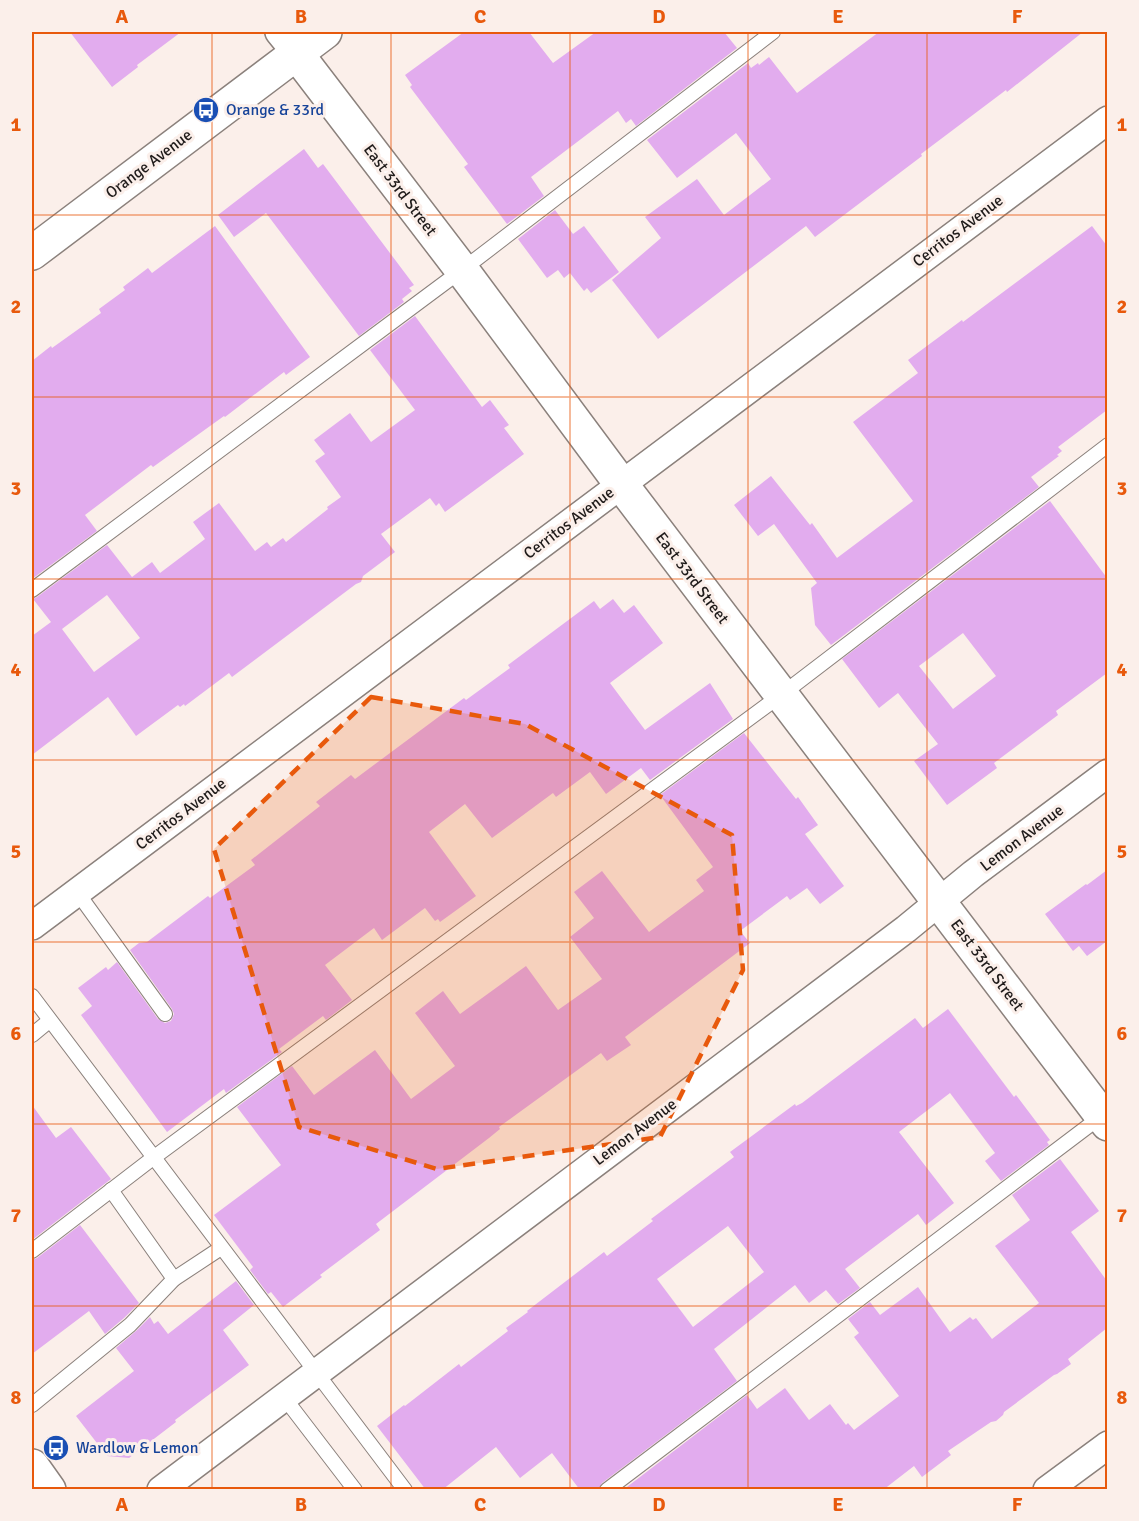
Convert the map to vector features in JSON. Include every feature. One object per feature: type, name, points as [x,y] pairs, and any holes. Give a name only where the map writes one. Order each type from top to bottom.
[{"type":"street","name":"Orange Avenue","points":[[32,253],[288,42],[325,32]]},
{"type":"street","name":"East 33rd Street","points":[[288,42],[781,696],[1106,1117]]},
{"type":"street","name":"Cerritos Avenue","points":[[32,926],[1107,120]]},
{"type":"street","name":"Lemon Avenue","points":[[161,1490],[316,1371],[906,929],[1107,773]]},
{"type":"street","points":[[1047,1490],[1107,1445]]},
{"type":"street","points":[[32,1466],[49,1490]]},
{"type":"lane","points":[[32,590],[462,270],[773,32]]},
{"type":"lane","points":[[32,1251],[153,1158],[781,696],[1107,445]]},
{"type":"lane","points":[[77,892],[165,1014]]},
{"type":"lane","points":[[32,996],[405,1490]]},
{"type":"lane","points":[[32,1035],[50,1021]]},
{"type":"lane","points":[[607,1490],[1106,1117]]},
{"type":"lane","points":[[111,1190],[174,1279]]},
{"type":"lane","points":[[32,1405],[130,1325],[174,1279],[221,1248]]},
{"type":"lane","points":[[283,1396],[355,1490]]},
{"type":"highlighted area","points":[[371,697],[525,724],[732,835],[743,970],[660,1137],[437,1169],[299,1127],[214,849]]},
{"type":"building","points":[[70,32],[181,32],[112,87]]},
{"type":"building","points":[[464,32],[529,32],[553,63],[596,32],[724,32],[737,48],[636,126],[631,119],[626,123],[618,111],[531,177],[544,196],[507,224],[464,167],[468,164],[410,87],[412,85],[405,75]]},
{"type":"building","points":[[879,32],[1083,32],[815,237],[806,226],[658,339],[612,280],[661,238],[645,217],[697,179],[724,215],[771,179],[736,133],[677,178],[647,140],[748,63],[751,68],[769,57],[797,93]]},
{"type":"building","points":[[304,149],[318,168],[323,164],[414,285],[409,288],[412,291],[402,299],[404,302],[359,336],[266,213],[234,237],[218,215]]},
{"type":"building","points":[[555,210],[573,234],[584,226],[619,272],[591,293],[587,288],[584,291],[570,273],[564,278],[558,270],[547,278],[518,239]]},
{"type":"building","points":[[215,226],[310,357],[286,375],[284,372],[153,467],[151,465],[85,515],[97,531],[32,579],[32,361],[101,313],[99,309],[125,290],[123,287],[148,268],[152,273]]},
{"type":"building","points":[[1092,226],[1107,246],[1107,410],[1058,447],[1062,451],[1057,455],[1059,456],[1031,477],[1039,487],[831,645],[815,625],[811,588],[817,583],[774,524],[758,536],[734,505],[771,476],[810,525],[812,523],[837,558],[913,501],[853,422],[918,373],[908,360]]},
{"type":"building","points":[[415,316],[482,407],[490,400],[509,425],[504,428],[524,454],[445,512],[439,503],[436,506],[430,498],[381,534],[395,552],[363,576],[361,582],[232,677],[229,673],[185,706],[184,704],[180,707],[178,705],[136,736],[108,697],[32,755],[32,636],[51,622],[33,599],[107,545],[132,577],[152,562],[160,573],[205,539],[193,522],[219,503],[255,551],[267,542],[271,547],[283,538],[286,542],[341,497],[315,461],[325,454],[314,440],[350,413],[371,442],[415,410],[370,350]],"holes":[[[107,595],[140,638],[94,672],[62,629]]]},
{"type":"building","points":[[1050,501],[1107,578],[1107,673],[1056,711],[1058,715],[994,763],[997,768],[947,805],[914,761],[938,744],[898,693],[879,708],[842,659]],"holes":[[[963,633],[996,676],[953,709],[919,666]]]},
{"type":"building","points":[[613,599],[624,613],[634,605],[663,643],[610,683],[645,730],[710,683],[733,719],[650,780],[641,768],[606,794],[590,772],[556,797],[553,793],[492,838],[465,804],[429,832],[476,896],[440,922],[438,919],[435,921],[425,908],[382,940],[374,928],[325,965],[352,1000],[326,1020],[323,1016],[279,1049],[282,1052],[226,1093],[224,1089],[167,1132],[81,1015],[92,1006],[78,988],[106,967],[108,970],[117,962],[158,1019],[165,1023],[171,1021],[174,1014],[172,1009],[130,950],[139,943],[147,942],[208,896],[210,898],[255,865],[251,860],[320,806],[316,802],[351,775],[355,779],[464,698],[466,700],[510,668],[508,665],[594,601],[600,609]]},
{"type":"building","points":[[744,733],[796,799],[798,797],[818,825],[805,834],[844,886],[820,904],[807,888],[790,900],[787,896],[740,931],[750,943],[625,1037],[631,1045],[607,1061],[601,1053],[499,1127],[500,1129],[489,1138],[376,1224],[380,1230],[320,1275],[322,1277],[283,1307],[271,1292],[268,1294],[250,1270],[253,1267],[214,1215],[281,1165],[237,1107],[292,1066],[314,1095],[375,1050],[411,1099],[455,1066],[415,1013],[443,991],[460,1014],[526,966],[558,1010],[602,979],[570,937],[594,918],[574,892],[602,871],[649,932],[704,891],[696,880],[713,867],[660,795]]},
{"type":"building","points":[[1107,870],[1107,941],[1087,956],[1079,946],[1073,951],[1045,914]]},
{"type":"building","points":[[948,1009],[1014,1097],[1016,1095],[1050,1140],[1047,1142],[1049,1145],[1001,1181],[985,1161],[995,1153],[950,1093],[899,1132],[954,1203],[926,1225],[918,1214],[845,1269],[860,1288],[838,1304],[826,1290],[809,1303],[795,1285],[714,1349],[737,1381],[602,1483],[598,1490],[580,1490],[552,1453],[520,1478],[496,1447],[442,1490],[426,1490],[377,1426],[459,1364],[461,1367],[508,1331],[506,1328],[604,1252],[607,1256],[653,1221],[651,1219],[734,1157],[730,1152],[795,1104],[796,1106],[802,1103],[915,1018],[923,1028]],"holes":[[[728,1226],[764,1272],[693,1327],[657,1279]]]},
{"type":"building","points":[[32,1105],[56,1138],[71,1127],[111,1179],[32,1240]]},
{"type":"building","points":[[1060,1159],[1099,1211],[1071,1232],[1107,1281],[1107,1328],[1068,1359],[1071,1364],[1004,1412],[996,1421],[991,1422],[948,1451],[951,1455],[922,1477],[914,1466],[883,1490],[623,1490],[747,1395],[757,1409],[785,1388],[809,1420],[830,1404],[846,1425],[848,1423],[854,1430],[899,1396],[854,1337],[859,1333],[848,1319],[870,1302],[880,1315],[918,1287],[950,1332],[970,1317],[973,1320],[976,1318],[992,1339],[1039,1303],[995,1246],[1030,1220],[1012,1195]]},
{"type":"building","points":[[80,1225],[139,1303],[105,1334],[89,1311],[32,1354],[32,1260]]},
{"type":"building","points":[[236,1281],[254,1305],[223,1330],[249,1365],[175,1420],[176,1422],[129,1458],[107,1456],[76,1416],[134,1371],[116,1348],[150,1317],[154,1324],[158,1321],[168,1334]]},
{"type":"place","name":"Orange & 33rd","points":[[206,110]]},
{"type":"place","name":"Wardlow & Lemon","points":[[56,1448]]}]
